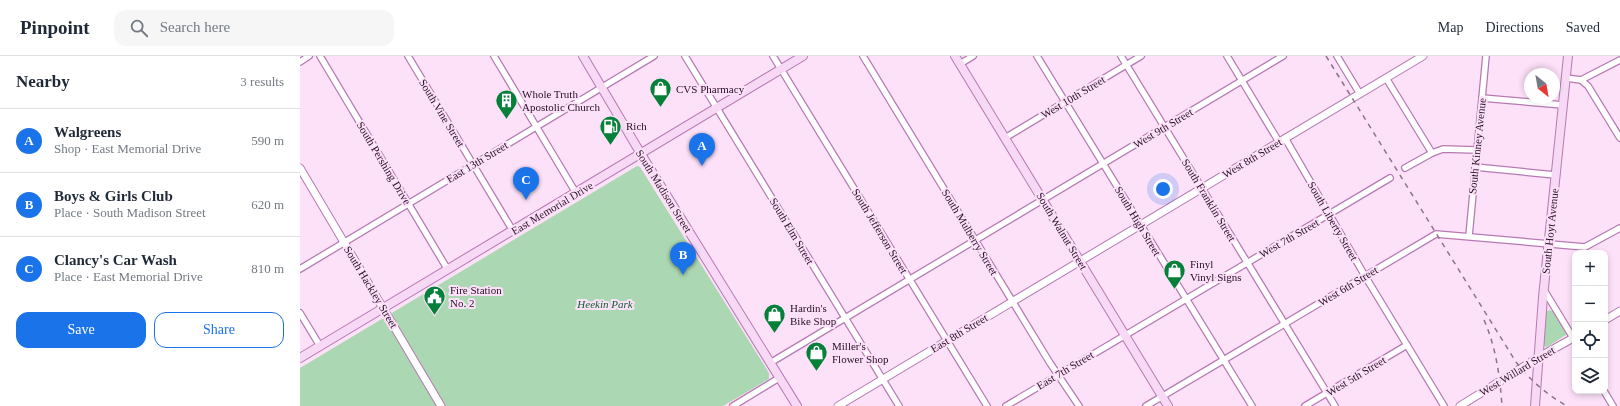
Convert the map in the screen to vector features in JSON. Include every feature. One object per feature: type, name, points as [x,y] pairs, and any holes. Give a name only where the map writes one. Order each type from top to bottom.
[{"type":"main road","name":"South Madison Street","points":[[583,56],[641,154],[797,406]]},
{"type":"main road","name":"East Memorial Drive","points":[[300,358],[803,56]]},
{"type":"main road","name":"South Walnut Street","points":[[955,56],[1168,406]]},
{"type":"main road","name":"South Hoyt Avenue","points":[[1535,406],[1548,244],[1568,56]]},
{"type":"street","points":[[300,62],[309,56]]},
{"type":"street","name":"South Pershing Drive","points":[[320,56],[448,270]]},
{"type":"street","name":"South Vine Street","points":[[408,56],[513,231]]},
{"type":"street","points":[[494,56],[576,193]]},
{"type":"street","name":"East 13th Street","points":[[300,269],[654,56]]},
{"type":"street","name":"South Elm Street","points":[[685,56],[899,406]]},
{"type":"street","name":"South Jefferson Street","points":[[774,56],[987,406]]},
{"type":"street","name":"South Mulberry Street","points":[[863,56],[1012,301],[1079,406]]},
{"type":"street","points":[[960,64],[973,56]]},
{"type":"street","name":"South High Street","points":[[1037,56],[1252,406]]},
{"type":"street","name":"South Franklin Street","points":[[1121,56],[1335,406]]},
{"type":"street","name":"West 10th Street","points":[[1005,138],[1141,56]]},
{"type":"street","name":"South Liberty Street","points":[[1227,56],[1329,214],[1444,406]]},
{"type":"street","name":"West 9th Street","points":[[770,362],[910,280],[1042,199],[1283,56]]},
{"type":"street","points":[[1337,56],[1360,94]]},
{"type":"street","name":"West 8th Street","points":[[1080,260],[1423,56]]},
{"type":"street","name":"South Kinney Avenue","points":[[1469,236],[1486,56]]},
{"type":"street","points":[[1581,80],[1620,60]]},
{"type":"street","points":[[1386,78],[1432,153]]},
{"type":"street","points":[[1566,78],[1581,80],[1588,86],[1620,138]]},
{"type":"street","points":[[1482,98],[1562,105]]},
{"type":"street","points":[[1405,168],[1432,153],[1446,148],[1477,150]]},
{"type":"street","name":"South Hackley Street","points":[[300,168],[441,406]]},
{"type":"street","points":[[1475,168],[1555,175]]},
{"type":"street","name":"West 7th Street","points":[[1125,335],[1390,178]]},
{"type":"street","points":[[1548,244],[1585,247],[1620,228]]},
{"type":"street","name":"West 6th Street","points":[[1146,406],[1436,234],[1548,244]]},
{"type":"street","name":"East 8th Street","points":[[838,406],[1080,260]]},
{"type":"street","points":[[1544,290],[1572,336]]},
{"type":"street","points":[[1608,318],[1620,311]]},
{"type":"street","points":[[300,313],[320,346]]},
{"type":"street","name":"East 7th Street","points":[[1006,406],[1125,335]]},
{"type":"street","name":"West Willard Street","points":[[1460,406],[1538,357],[1572,340]]},
{"type":"street","name":"West 5th Street","points":[[1305,406],[1407,345]]},
{"type":"street","points":[[733,406],[780,378]]},
{"type":"street","points":[[1606,394],[1613,406]]},
{"type":"green space","name":"Heekin Park","points":[[637,166],[640,167],[769,373],[769,379],[723,406],[300,406],[300,368]]},
{"type":"green space","points":[[1549,310],[1555,312],[1567,333],[1547,347],[1543,346],[1542,343],[1546,312]]},
{"type":"railway","points":[[1326,56],[1516,362],[1539,387],[1567,406]]},
{"type":"railway","points":[[1484,320],[1492,341],[1497,362],[1502,406]]},
{"type":"place","name":"CVS Pharmacy","points":[[661,108]]},
{"type":"place","name":"Whole Truth Apostolic Church","points":[[507,120]]},
{"type":"place","name":"Rich","points":[[610,146]]},
{"type":"place","name":"Walgreens","points":[[702,166]]},
{"type":"place","name":"Clancy's Car Wash","points":[[526,200]]},
{"type":"place","name":"Boys & Girls Club","points":[[683,275]]},
{"type":"place","name":"Finyl Vinyl Signs","points":[[1174,290]]},
{"type":"place","name":"Fire Station No. 2","points":[[434,316]]},
{"type":"place","name":"Hardin's Bike Shop","points":[[774,334]]},
{"type":"place","name":"Miller's Flower Shop","points":[[816,372]]}]
